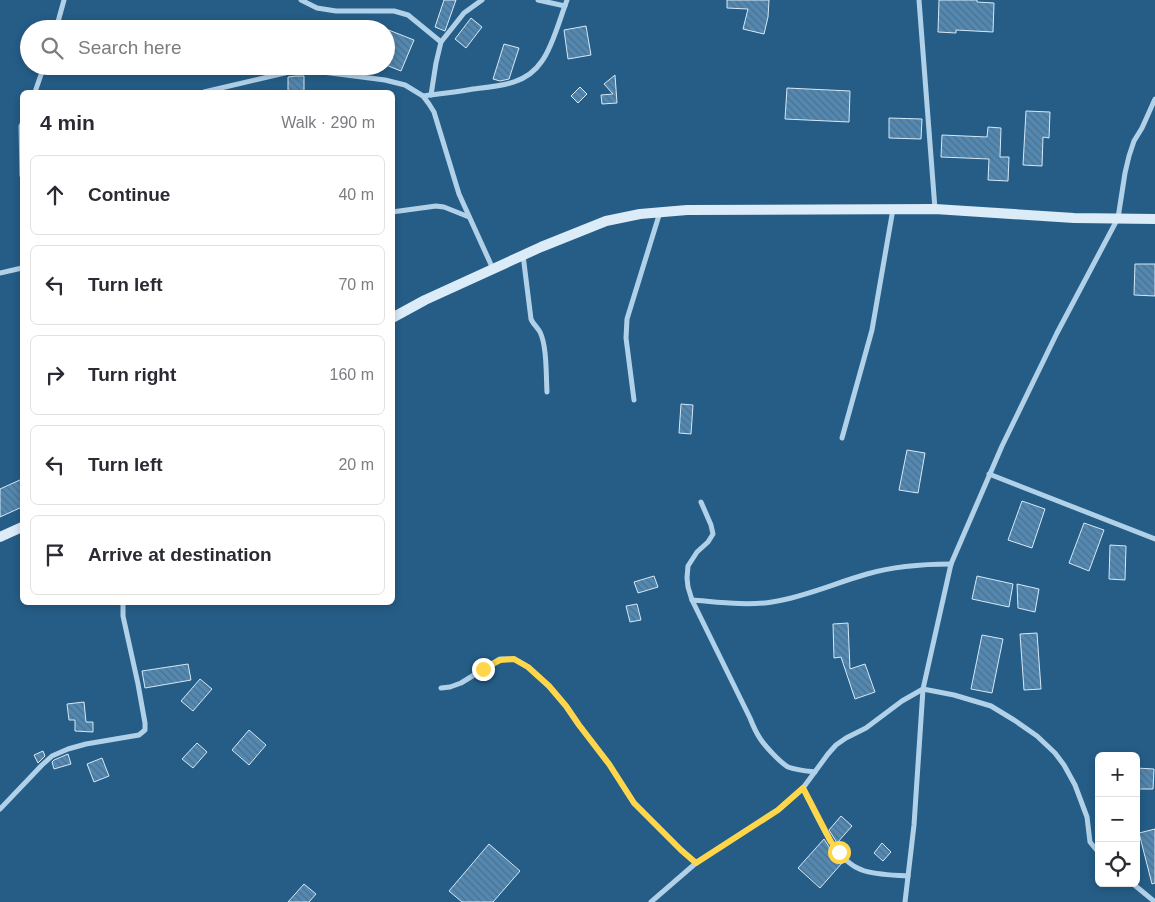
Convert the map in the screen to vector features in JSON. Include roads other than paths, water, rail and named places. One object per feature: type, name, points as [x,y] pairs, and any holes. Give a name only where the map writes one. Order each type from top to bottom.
[{"type":"main road","points":[[395,316],[425,300],[522,255],[606,221],[640,214],[697,210],[935,209],[1074,218],[1155,218]]},
{"type":"main road","points":[[0,537],[20,528]]},
{"type":"street","points":[[58,20],[64,0]]},
{"type":"street","points":[[301,0],[317,8],[336,11],[394,11],[408,15],[441,42]]},
{"type":"street","points":[[431,95],[441,42],[464,13],[482,0]]},
{"type":"street","points":[[538,0],[565,6]]},
{"type":"street","points":[[423,96],[509,84],[524,78],[535,70],[543,60],[567,0]]},
{"type":"street","points":[[919,0],[935,209]]},
{"type":"street","points":[[36,90],[41,75]]},
{"type":"street","points":[[212,90],[276,75]]},
{"type":"street","points":[[346,75],[406,85],[423,96],[434,112],[458,194],[492,269]]},
{"type":"street","points":[[905,902],[914,825],[923,689],[951,564],[1002,446],[1057,333],[1118,218],[1129,156],[1134,140],[1142,128],[1155,98]]},
{"type":"street","points":[[395,212],[436,206],[444,207],[469,217]]},
{"type":"street","points":[[842,438],[872,330],[893,209]]},
{"type":"street","points":[[634,400],[626,338],[627,319],[660,212]]},
{"type":"street","points":[[522,255],[531,319],[540,330],[544,343],[547,392]]},
{"type":"street","points":[[0,273],[20,268]]},
{"type":"street","points":[[989,474],[1155,539]]},
{"type":"street","points":[[701,502],[713,534],[708,542],[697,552],[688,566],[687,578],[692,600],[757,734],[764,744],[787,766],[815,772]]},
{"type":"street","points":[[692,600],[745,603],[770,602],[798,597],[890,568],[925,564],[951,564]]},
{"type":"street","points":[[0,809],[52,756],[86,744],[138,735],[145,730],[138,684],[123,616],[123,605]]},
{"type":"street","points":[[441,688],[450,688],[461,683],[500,660],[514,659],[528,667],[549,686],[566,706],[609,764],[634,803],[696,863]]},
{"type":"street","points":[[651,902],[696,863],[778,810],[803,788],[836,745],[866,728],[902,701],[923,689],[954,694],[992,706],[1037,736],[1055,753],[1075,785],[1087,817],[1090,842],[1095,848]]},
{"type":"street","points":[[803,788],[831,842],[856,868],[865,871],[908,876]]},
{"type":"street","points":[[1137,887],[1155,902]]}]
